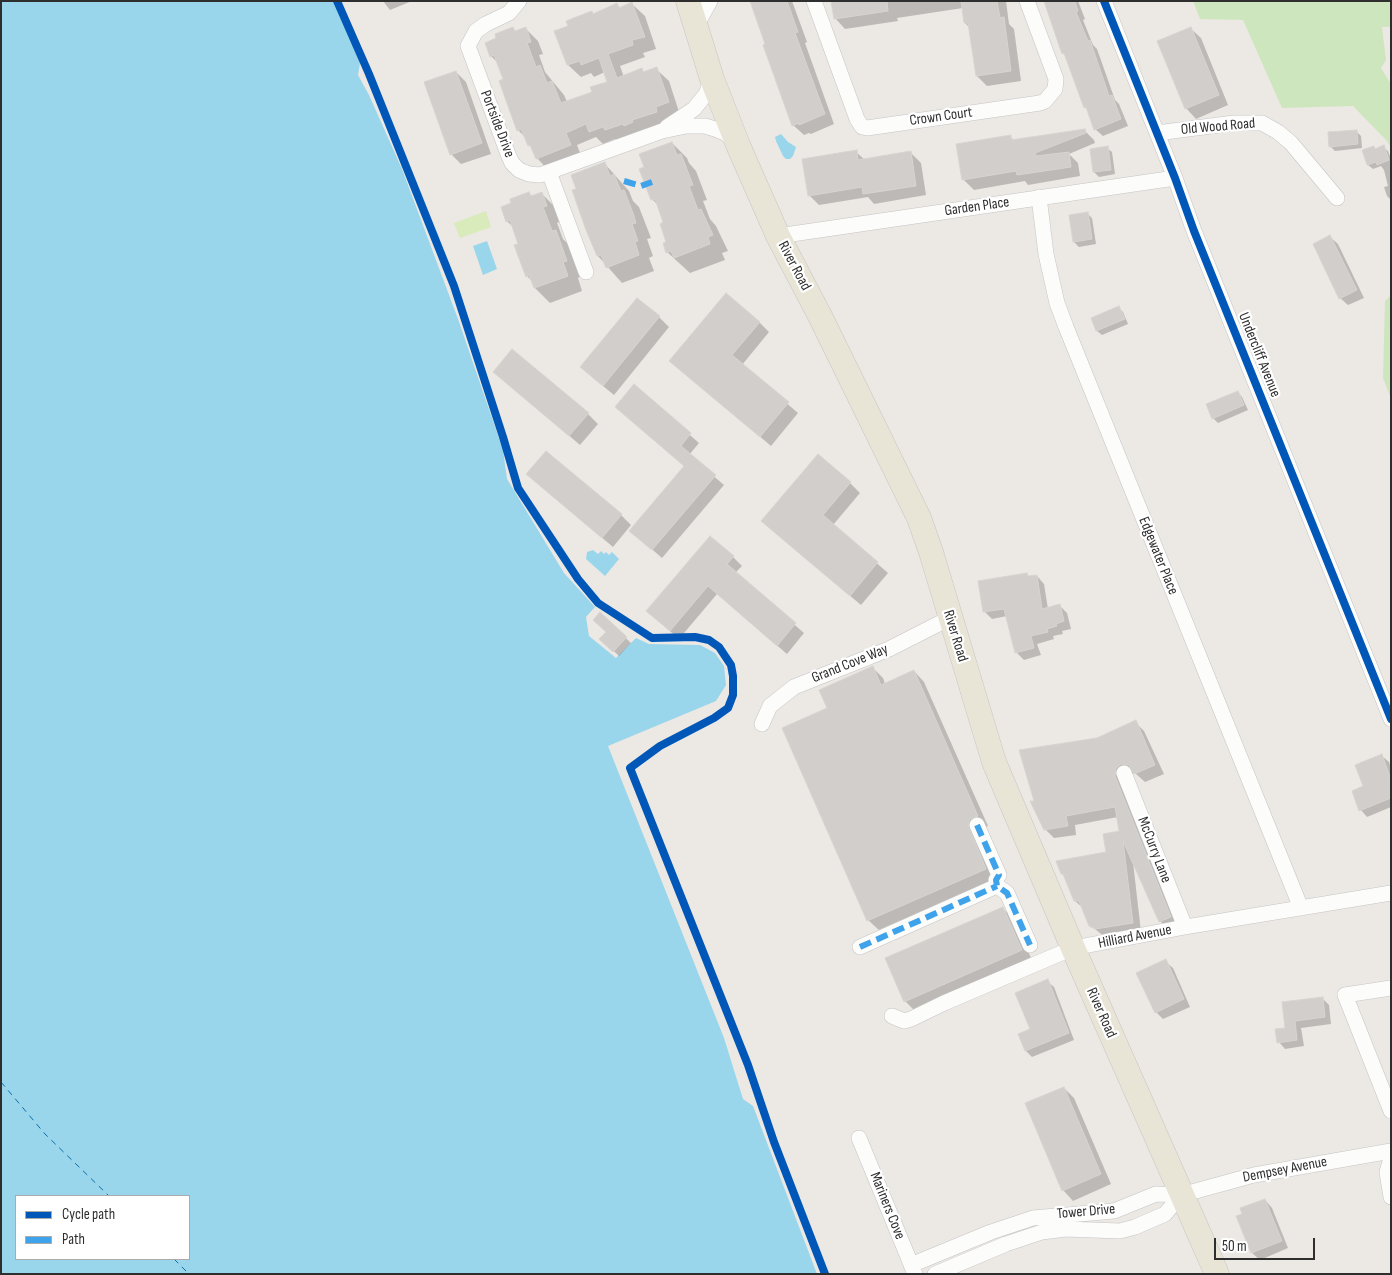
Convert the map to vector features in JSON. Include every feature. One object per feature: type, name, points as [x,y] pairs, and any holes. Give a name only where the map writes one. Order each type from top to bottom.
[{"type":"main road","name":"River Road","points":[[688,1],[712,79],[738,145],[778,236],[820,316],[919,518],[994,762],[1073,948],[1217,1274]]},
{"type":"street","points":[[695,28],[710,1]]},
{"type":"street","name":"Crown Court","points":[[814,1],[857,119],[862,127],[867,128],[1040,104],[1045,101],[1055,89],[1056,79],[1026,1]]},
{"type":"street","name":"Undercliff Avenue","points":[[1104,1],[1175,178],[1194,231],[1391,719]]},
{"type":"street","name":"Portside Drive","points":[[516,3],[510,13],[486,24],[476,31],[468,46],[512,163],[519,170],[529,174],[540,175],[662,131],[686,126],[705,126],[724,133],[738,145]]},
{"type":"street","name":"Portside Drive","points":[[662,131],[694,109],[706,94],[712,79]]},
{"type":"street","name":"Old Wood Road","points":[[1157,133],[1234,123],[1262,123],[1278,132],[1290,143],[1337,198]]},
{"type":"street","points":[[549,172],[586,272]]},
{"type":"street","name":"Garden Place","points":[[778,236],[1175,178]]},
{"type":"street","name":"Edgewater Place","points":[[1039,198],[1046,254],[1057,303],[1301,908]]},
{"type":"street","name":"Grand Cove Way","points":[[762,724],[770,706],[794,687],[889,649],[950,618]]},
{"type":"street","name":"McCurry Lane","points":[[1124,773],[1185,927]]},
{"type":"street","points":[[977,826],[999,875],[996,880],[997,886],[1007,893],[1030,945]]},
{"type":"street","points":[[860,947],[997,886]]},
{"type":"street","name":"Hilliard Avenue","points":[[892,1016],[904,1021],[911,1019],[944,1002],[1073,948],[1185,927],[1391,893]]},
{"type":"street","points":[[1391,988],[1345,996],[1391,1111]]},
{"type":"street","name":"Mariners Cove","points":[[859,1138],[913,1269]]},
{"type":"street","name":"Dempsey Avenue","points":[[1181,1195],[1254,1175],[1391,1151]]},
{"type":"street","points":[[1391,1158],[1387,1172],[1391,1197]]},
{"type":"street","name":"Tower Drive","points":[[913,1269],[991,1232],[1032,1218],[1114,1212],[1156,1194],[1181,1195]]},
{"type":"street","name":"Tower Drive","points":[[935,1274],[1006,1244],[1042,1232],[1065,1230],[1120,1231],[1135,1227],[1165,1214],[1181,1195]]},
{"type":"green space","points":[[1193,1],[1384,1],[1391,3],[1391,27],[1382,27],[1386,60],[1381,68],[1391,84],[1391,148],[1387,141],[1353,106],[1282,108],[1243,20],[1200,19]]},
{"type":"green space","points":[[486,211],[491,227],[460,238],[454,223]]},
{"type":"green space","points":[[1391,295],[1391,399],[1383,378],[1385,301]]},
{"type":"water","points":[[1,1],[334,1],[360,63],[358,75],[402,169],[458,319],[503,450],[507,479],[564,573],[595,607],[586,617],[589,636],[616,658],[636,638],[649,644],[700,645],[715,653],[724,666],[726,685],[716,701],[608,746],[724,1038],[743,1099],[753,1106],[817,1274],[1,1274]]},
{"type":"water","points":[[781,134],[796,147],[790,159],[786,159],[783,156],[776,141],[775,137]]},
{"type":"water","points":[[487,241],[497,269],[483,275],[473,246]]},
{"type":"water","points":[[593,550],[598,554],[601,551],[609,555],[612,552],[619,559],[605,576],[586,559],[587,552]]},
{"type":"building","points":[[750,1],[787,1],[798,32],[795,33],[825,114],[792,126],[763,45],[765,44]]},
{"type":"building","points":[[831,1],[887,1],[888,11],[834,19]]},
{"type":"building","points":[[961,1],[997,1],[1000,18],[1004,17],[1011,71],[976,76],[968,23],[964,23]]},
{"type":"building","points":[[1044,1],[1075,1],[1078,11],[1076,12],[1088,41],[1090,40],[1109,96],[1112,95],[1121,119],[1094,130],[1064,53],[1062,54]]},
{"type":"building","points":[[632,2],[645,37],[632,40],[633,45],[608,54],[617,78],[642,68],[643,72],[657,67],[669,102],[656,107],[657,112],[632,120],[633,122],[624,126],[623,124],[605,130],[603,127],[589,132],[586,124],[566,133],[571,145],[536,159],[521,129],[517,131],[499,81],[503,79],[494,55],[490,57],[485,43],[496,38],[495,34],[513,27],[515,31],[526,27],[531,42],[527,43],[536,67],[540,65],[547,83],[552,81],[561,103],[592,92],[590,87],[607,82],[599,58],[581,65],[580,61],[567,65],[554,31],[568,26],[566,21],[592,11],[593,14],[617,3],[619,8]]},
{"type":"building","points":[[1191,27],[1219,95],[1185,109],[1157,41]]},
{"type":"building","points":[[456,71],[482,143],[450,155],[424,82]]},
{"type":"building","points":[[1085,129],[1086,133],[1035,153],[1036,156],[1069,152],[1071,167],[1017,175],[1016,171],[962,180],[956,144],[1011,135],[1011,140]]},
{"type":"building","points":[[1357,130],[1358,144],[1329,147],[1328,132]]},
{"type":"building","points":[[672,142],[677,155],[681,154],[693,185],[689,186],[698,210],[701,209],[713,235],[708,237],[710,244],[674,258],[671,251],[666,253],[663,243],[666,242],[660,224],[663,222],[655,199],[651,200],[639,169],[644,167],[639,154]]},
{"type":"building","points":[[1384,145],[1389,160],[1377,165],[1376,162],[1367,165],[1362,150],[1374,146],[1375,149]]},
{"type":"building","points":[[1108,146],[1111,170],[1093,172],[1090,149]]},
{"type":"building","points":[[857,150],[858,160],[911,151],[916,186],[863,194],[862,187],[808,196],[802,159]]},
{"type":"building","points":[[605,162],[610,176],[614,174],[621,191],[624,190],[633,213],[636,223],[632,224],[638,241],[635,242],[639,255],[606,268],[601,255],[597,256],[586,230],[572,190],[576,189],[571,175]]},
{"type":"building","points":[[529,192],[531,196],[542,192],[547,206],[543,207],[552,231],[556,230],[567,261],[563,262],[568,276],[534,288],[529,275],[526,277],[514,245],[518,244],[510,220],[506,222],[501,207],[511,203],[510,199]]},
{"type":"building","points":[[1088,212],[1092,239],[1073,242],[1069,215]]},
{"type":"building","points":[[1330,235],[1357,290],[1339,299],[1313,244]]},
{"type":"building","points":[[726,293],[760,322],[732,355],[789,402],[760,437],[669,361]]},
{"type":"building","points":[[637,298],[660,316],[603,386],[580,367]]},
{"type":"building","points":[[1119,306],[1125,319],[1096,331],[1091,318]]},
{"type":"building","points":[[512,349],[589,413],[569,436],[493,372]]},
{"type":"building","points":[[634,384],[691,433],[681,446],[716,475],[652,550],[629,531],[684,466],[615,407]]},
{"type":"building","points":[[1238,391],[1244,405],[1212,419],[1206,404]]},
{"type":"building","points":[[546,451],[622,514],[602,538],[526,474]]},
{"type":"building","points":[[818,454],[851,482],[823,515],[878,562],[850,596],[761,521]]},
{"type":"building","points":[[710,536],[734,556],[727,564],[796,623],[777,646],[708,586],[670,631],[646,611]]},
{"type":"building","points":[[1027,573],[1028,576],[1037,575],[1042,609],[1060,604],[1064,621],[1056,624],[1057,626],[1047,629],[1048,632],[1031,636],[1034,648],[1015,653],[1004,609],[983,612],[978,581]]},
{"type":"building","points":[[600,612],[627,637],[613,652],[599,639],[606,632],[593,620]]},
{"type":"building","points":[[873,666],[881,685],[914,670],[978,816],[970,819],[968,824],[986,869],[867,921],[782,728],[827,708],[819,690]]},
{"type":"building","points":[[1136,720],[1155,765],[1134,774],[1129,765],[1121,764],[1116,768],[1115,776],[1171,917],[1159,922],[1123,841],[1133,923],[1095,929],[1089,926],[1079,901],[1074,901],[1056,861],[1106,852],[1103,834],[1119,831],[1115,807],[1066,816],[1068,826],[1044,830],[1030,801],[1034,801],[1019,750],[1097,738]]},
{"type":"building","points":[[1382,754],[1391,780],[1391,798],[1359,811],[1352,791],[1363,786],[1355,765]]},
{"type":"building","points":[[1003,907],[1022,950],[904,1002],[885,958]]},
{"type":"building","points":[[1166,959],[1184,999],[1155,1013],[1136,973]]},
{"type":"building","points":[[1048,979],[1069,1033],[1025,1051],[1018,1034],[1030,1029],[1015,993]]},
{"type":"building","points":[[1323,997],[1325,1017],[1295,1021],[1297,1040],[1277,1043],[1275,1029],[1285,1028],[1282,1002]]},
{"type":"building","points":[[1064,1087],[1101,1174],[1062,1191],[1025,1103]]},
{"type":"building","points":[[1265,1199],[1282,1241],[1251,1253],[1236,1216],[1242,1214],[1240,1208]]},
{"type":"ferry route","points":[[1,1082],[45,1134],[108,1195]]},
{"type":"ferry route","points":[[175,1260],[189,1274]]},
{"type":"marked path","points":[[624,181],[641,186],[652,182]]},
{"type":"marked path","points":[[977,825],[999,875],[996,880],[997,886],[1007,893],[1030,945]]},
{"type":"marked path","points":[[860,947],[997,886]]},
{"type":"cycle path","points":[[337,1],[369,74],[454,286],[518,488],[578,579],[598,603],[652,638],[695,637],[709,640],[719,647],[731,665],[733,695],[728,708],[714,718],[660,746],[630,768],[748,1065],[774,1142],[825,1274]]},
{"type":"cycle path","points":[[1104,1],[1175,178],[1194,231],[1391,719]]}]
